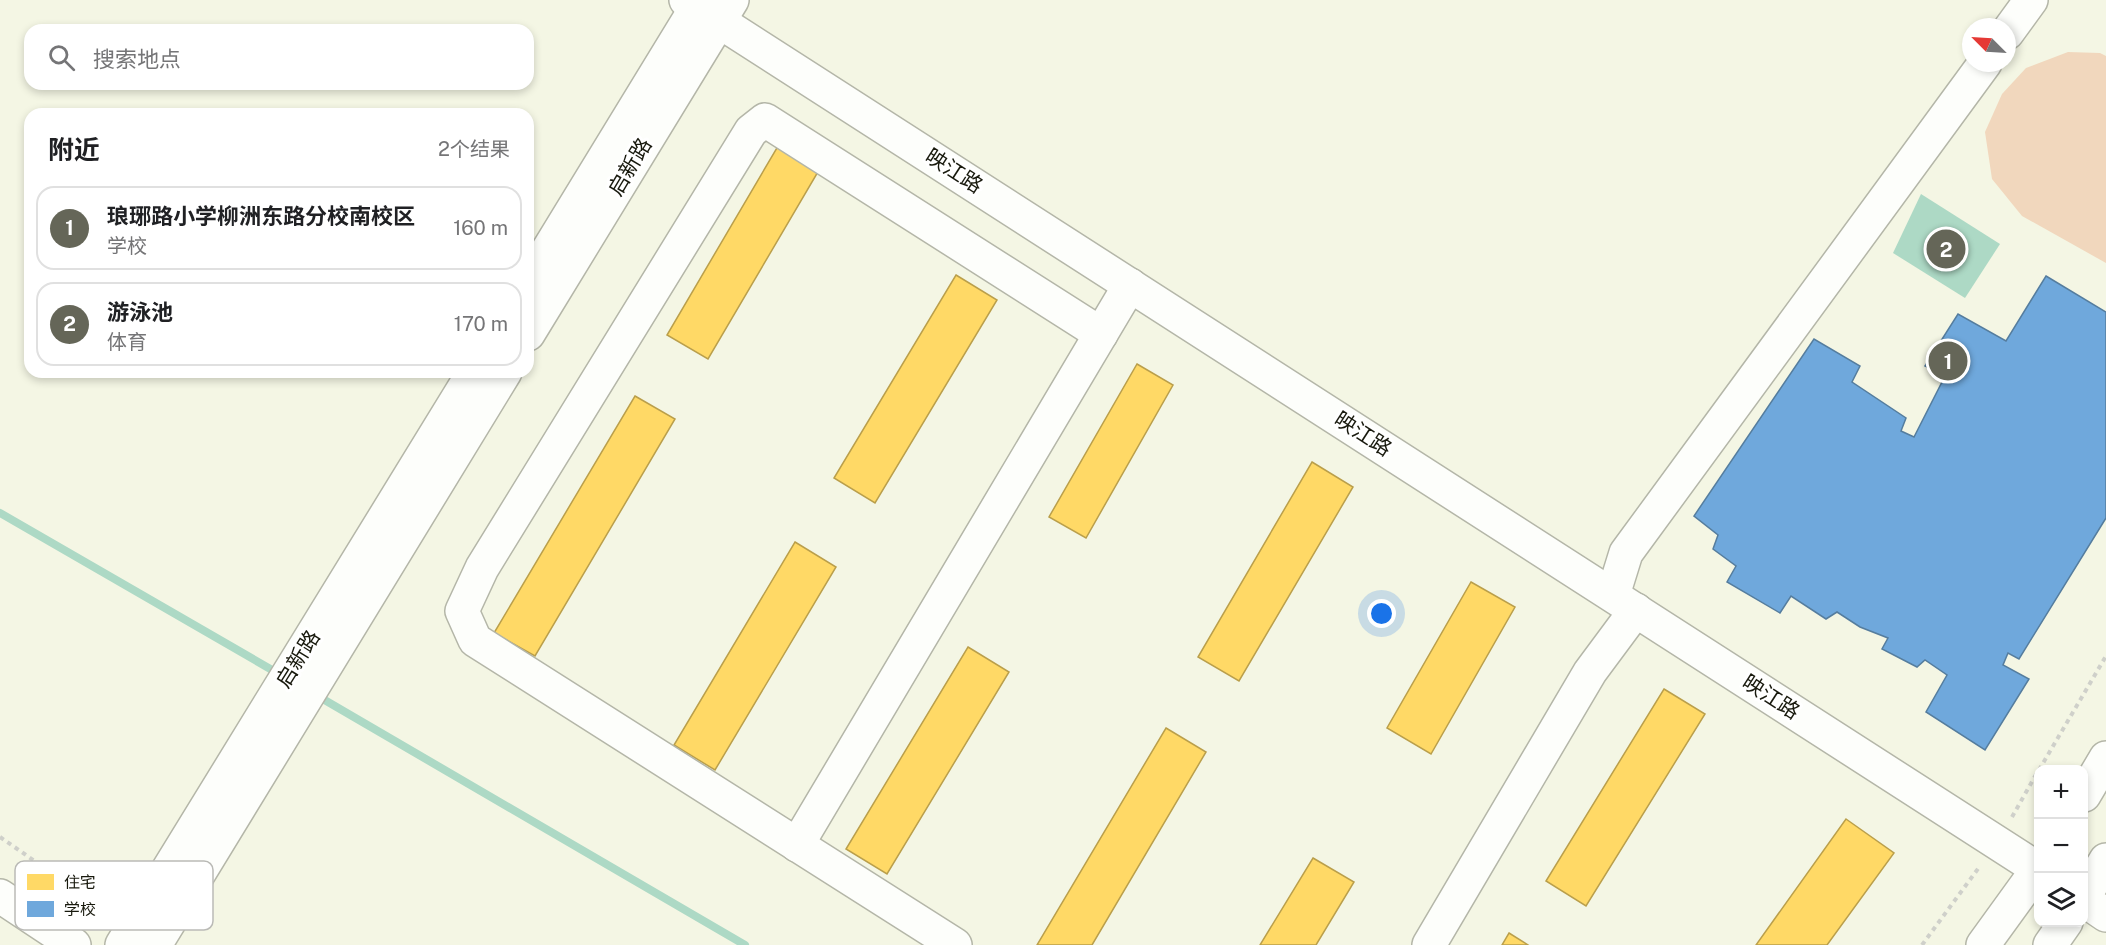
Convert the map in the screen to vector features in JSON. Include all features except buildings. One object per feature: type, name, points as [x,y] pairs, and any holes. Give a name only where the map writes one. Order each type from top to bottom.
[{"type":"street","points":[[2016,21],[2031,0]]},
{"type":"street","name":"启新路","points":[[534,275],[707,6]]},
{"type":"street","name":"启新路","points":[[534,323],[707,6]]},
{"type":"street","name":"映江路","points":[[707,6],[1131,285],[2034,866]]},
{"type":"street","points":[[1430,945],[1590,672],[1624,602],[1626,553],[1978,72]]},
{"type":"street","points":[[955,945],[475,640],[462,611],[482,568],[751,130],[765,120],[1101,334]]},
{"type":"street","points":[[797,845],[1131,285]]},
{"type":"street","name":"启新路","points":[[186,861],[270,732],[331,630],[471,378]]},
{"type":"street","name":"启新路","points":[[331,630],[501,378]]},
{"type":"street","points":[[2088,788],[2106,758]]},
{"type":"street","points":[[2088,891],[2106,860]]},
{"type":"street","points":[[1983,945],[2035,873]]},
{"type":"street","points":[[0,897],[15,907]]},
{"type":"street","points":[[2088,901],[2106,915]]},
{"type":"street","points":[[2050,945],[2063,927]]},
{"type":"street","points":[[51,930],[74,945]]},
{"type":"path","points":[[2042,765],[2106,656]]},
{"type":"path","points":[[0,837],[32,861]]},
{"type":"shaded area","points":[[2068,52],[2100,53],[2106,56],[2106,263],[2022,216],[1992,179],[1985,132],[2002,94],[2026,68]]},
{"type":"shaded area","points":[[1921,194],[2000,244],[1965,298],[1893,253]]},
{"type":"waterway","points":[[0,513],[279,674]]},
{"type":"waterway","points":[[316,695],[745,945]]},
{"type":"place","name":"游泳池","points":[[1946,249]]},
{"type":"place","name":"琅琊路小学柳洲东路分校南校区","points":[[1948,361]]}]
